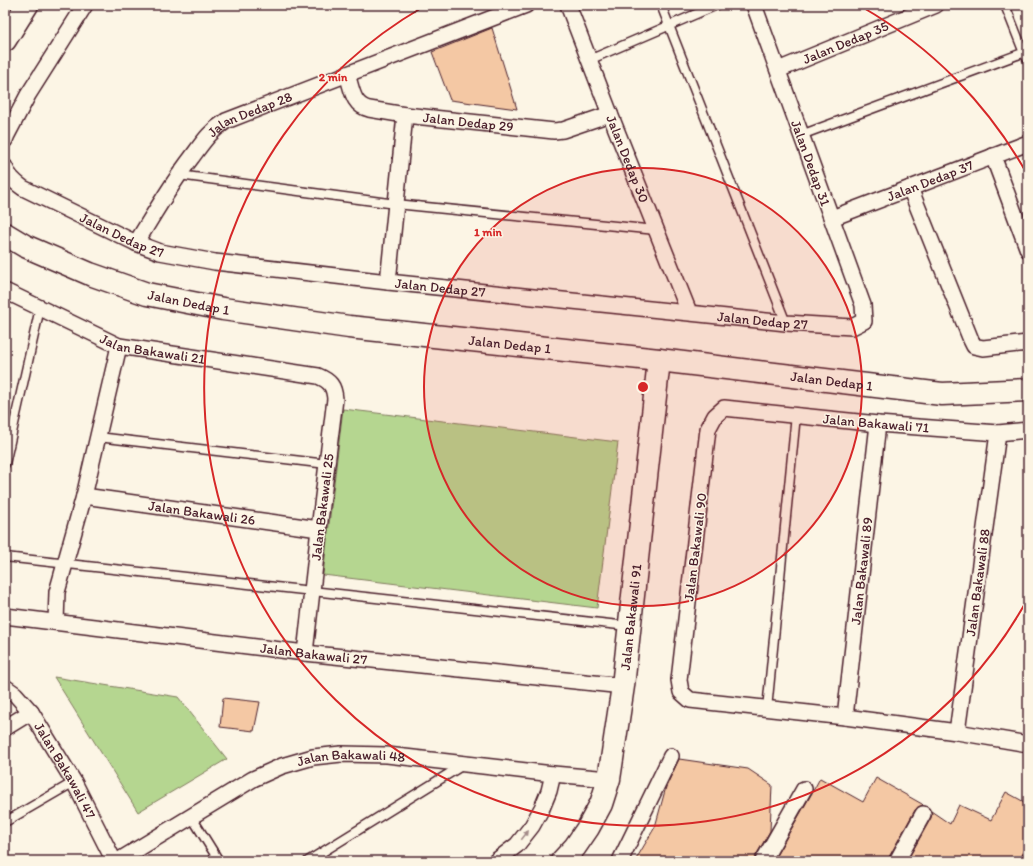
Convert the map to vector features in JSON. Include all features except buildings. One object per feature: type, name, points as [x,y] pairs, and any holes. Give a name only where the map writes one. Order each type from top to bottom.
[{"type":"main road","points":[[5,40],[27,5]]},
{"type":"main road","name":"Jalan Dedap 1","points":[[5,234],[25,246],[90,274],[140,292],[207,306],[349,327],[659,360],[942,394],[1028,390]]},
{"type":"main road","name":"Jalan Bakawali 91","points":[[562,861],[575,847],[588,828],[601,804],[610,779],[623,686],[659,360]]},
{"type":"street","points":[[5,140],[28,96],[85,5]]},
{"type":"street","name":"Jalan Dedap 28","points":[[136,243],[179,175],[209,135],[226,121],[526,5]]},
{"type":"street","name":"Jalan Dedap 30","points":[[568,5],[689,312]]},
{"type":"street","name":"Jalan Dedap 31","points":[[754,5],[864,305],[864,321]]},
{"type":"street","name":"Jalan Dedap 35","points":[[778,70],[936,5]]},
{"type":"street","name":"Jalan Dedap 29","points":[[348,74],[356,101],[359,105],[369,110],[554,131],[563,130],[610,114]]},
{"type":"street","points":[[388,282],[405,115]]},
{"type":"street","name":"Jalan Dedap 37","points":[[832,218],[1028,143]]},
{"type":"street","points":[[993,156],[1028,250]]},
{"type":"street","name":"Jalan Dedap 27","points":[[5,167],[13,181],[23,188],[136,243],[160,252],[215,262],[388,282],[786,323],[852,327],[864,321]]},
{"type":"street","points":[[910,188],[970,340],[974,346],[983,348],[1028,343]]},
{"type":"street","name":"Jalan Bakawali 21","points":[[5,291],[119,346],[311,375]]},
{"type":"street","points":[[56,622],[57,592],[84,496],[119,346]]},
{"type":"street","name":"Jalan Bakawali 25","points":[[306,653],[335,399],[335,391],[331,384],[325,379],[311,375]]},
{"type":"street","name":"Jalan Bakawali 71","points":[[724,408],[878,424],[998,432],[1028,430]]},
{"type":"street","name":"Jalan Bakawali 90","points":[[724,408],[715,416],[708,429],[679,680],[680,692],[690,700],[767,709]]},
{"type":"street","name":"Jalan Bakawali 89","points":[[845,717],[878,424]]},
{"type":"street","name":"Jalan Bakawali 88","points":[[957,732],[998,432]]},
{"type":"street","name":"Jalan Bakawali 26","points":[[84,496],[319,529]]},
{"type":"street","name":"Jalan Bakawali 27","points":[[5,616],[306,653],[623,686]]},
{"type":"street","name":"Jalan Bakawali 47","points":[[5,687],[15,694],[31,712],[74,782],[114,861]]},
{"type":"street","points":[[767,709],[845,717],[957,732],[1028,744]]},
{"type":"street","points":[[5,728],[31,712]]},
{"type":"street","name":"Jalan Bakawali 48","points":[[118,861],[253,778],[282,766],[313,757],[341,754],[387,755],[610,779]]},
{"type":"street","points":[[620,861],[671,756]]},
{"type":"street","points":[[496,861],[517,845],[532,826],[549,791],[553,774]]},
{"type":"street","points":[[763,861],[804,789]]},
{"type":"street","points":[[897,861],[922,814]]},
{"type":"lane","points":[[661,5],[786,323]]},
{"type":"lane","points":[[590,60],[717,5]]},
{"type":"lane","points":[[801,136],[1027,55],[1005,5]]},
{"type":"lane","points":[[179,175],[396,204],[656,230]]},
{"type":"lane","points":[[5,464],[40,308]]},
{"type":"lane","points":[[767,709],[796,416]]},
{"type":"lane","points":[[98,437],[327,464]]},
{"type":"lane","points":[[5,557],[630,626]]},
{"type":"lane","points":[[308,861],[466,764]]},
{"type":"lane","points":[[5,822],[74,782]]},
{"type":"lane","points":[[191,816],[219,861]]},
{"type":"green space","points":[[343,409],[618,442],[597,608],[323,575]]},
{"type":"green space","points":[[54,677],[178,697],[227,759],[138,812]]}]
